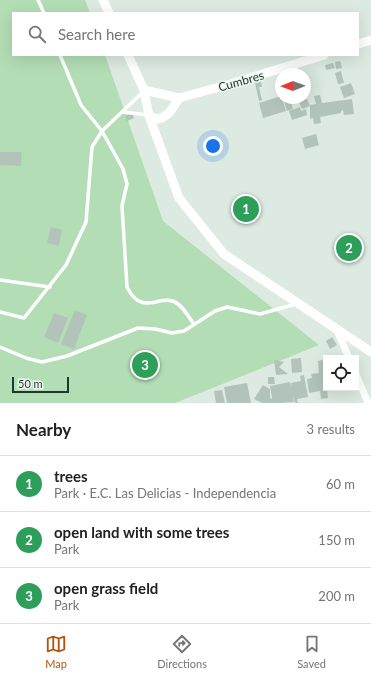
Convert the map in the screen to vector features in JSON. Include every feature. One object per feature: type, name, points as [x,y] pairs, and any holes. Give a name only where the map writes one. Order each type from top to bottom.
[{"type":"street","points":[[103,0],[109,12]]},
{"type":"street","points":[[359,44],[371,40]]},
{"type":"street","points":[[128,56],[144,90],[149,116],[179,198],[224,254],[371,352]]},
{"type":"street","name":"Cumbres","points":[[144,90],[180,98],[321,56]]},
{"type":"street","points":[[149,116],[158,119],[165,117],[169,114],[180,98]]},
{"type":"street","points":[[337,330],[348,355]]},
{"type":"street","points":[[359,381],[368,403]]},
{"type":"lane","points":[[38,0],[44,12]]},
{"type":"lane","points":[[60,56],[81,105],[102,131],[123,169],[127,184],[122,206],[127,287],[132,298],[144,304],[171,301],[179,304],[194,324]]},
{"type":"lane","points":[[0,312],[24,318],[66,265],[86,222],[92,146],[102,131],[144,90]]},
{"type":"lane","points":[[123,112],[149,116]]},
{"type":"lane","points":[[0,280],[50,287]]},
{"type":"lane","points":[[0,346],[26,358],[42,362],[67,356],[138,328],[184,332],[215,311],[227,307],[260,314],[297,304]]},
{"type":"green space","points":[[0,0],[85,0],[90,12],[12,12],[12,56],[105,56],[163,221],[319,345],[175,403],[0,403]]},
{"type":"building","points":[[340,61],[342,68],[336,69],[335,62]]},
{"type":"building","points":[[333,63],[335,68],[326,70],[325,65]]},
{"type":"building","points":[[341,71],[344,83],[338,84],[335,73]]},
{"type":"building","points":[[261,82],[262,87],[259,87],[262,100],[259,101],[255,83]]},
{"type":"building","points":[[351,83],[355,94],[344,98],[340,87]]},
{"type":"building","points":[[320,95],[322,103],[352,99],[354,114],[344,115],[343,110],[341,113],[320,117],[321,123],[314,124],[313,118],[310,119],[310,105],[316,104],[314,96]]},
{"type":"building","points":[[275,98],[275,104],[284,104],[286,111],[263,118],[259,103]]},
{"type":"building","points":[[285,104],[292,104],[293,109],[287,111]]},
{"type":"building","points":[[300,104],[309,104],[310,106],[302,109]]},
{"type":"building","points":[[300,107],[301,111],[306,109],[307,115],[292,120],[289,111]]},
{"type":"building","points":[[132,113],[134,118],[127,121],[125,116]]},
{"type":"building","points":[[316,134],[319,145],[305,149],[302,138]]},
{"type":"building","points":[[0,152],[22,152],[21,166],[0,165]]},
{"type":"building","points":[[51,227],[62,230],[59,246],[47,243]]},
{"type":"building","points":[[75,310],[87,315],[74,349],[61,344]]},
{"type":"building","points":[[54,313],[68,318],[58,343],[44,337]]},
{"type":"building","points":[[332,337],[337,345],[330,349],[326,341]]},
{"type":"building","points":[[301,358],[302,372],[292,373],[291,359]]},
{"type":"building","points":[[274,360],[284,362],[279,367],[288,374],[276,375]]},
{"type":"building","points":[[323,360],[323,391],[327,391],[328,398],[321,399],[320,391],[309,393],[307,379],[312,378],[311,374],[319,373],[318,361]]},
{"type":"building","points":[[304,375],[308,397],[297,399],[298,403],[295,403],[293,396],[294,402],[262,403],[254,399],[263,385],[270,389],[270,399],[272,398],[270,386],[290,382],[292,388],[291,383],[301,381],[300,376]]},
{"type":"building","points":[[268,377],[274,377],[275,384],[268,384]]},
{"type":"building","points":[[247,383],[251,403],[227,403],[224,387]]},
{"type":"building","points":[[222,390],[225,403],[216,403],[214,391]]},
{"type":"place","name":"trees","points":[[246,209]]},
{"type":"place","name":"open land with some trees","points":[[349,248]]},
{"type":"place","name":"open grass field","points":[[145,365]]}]
